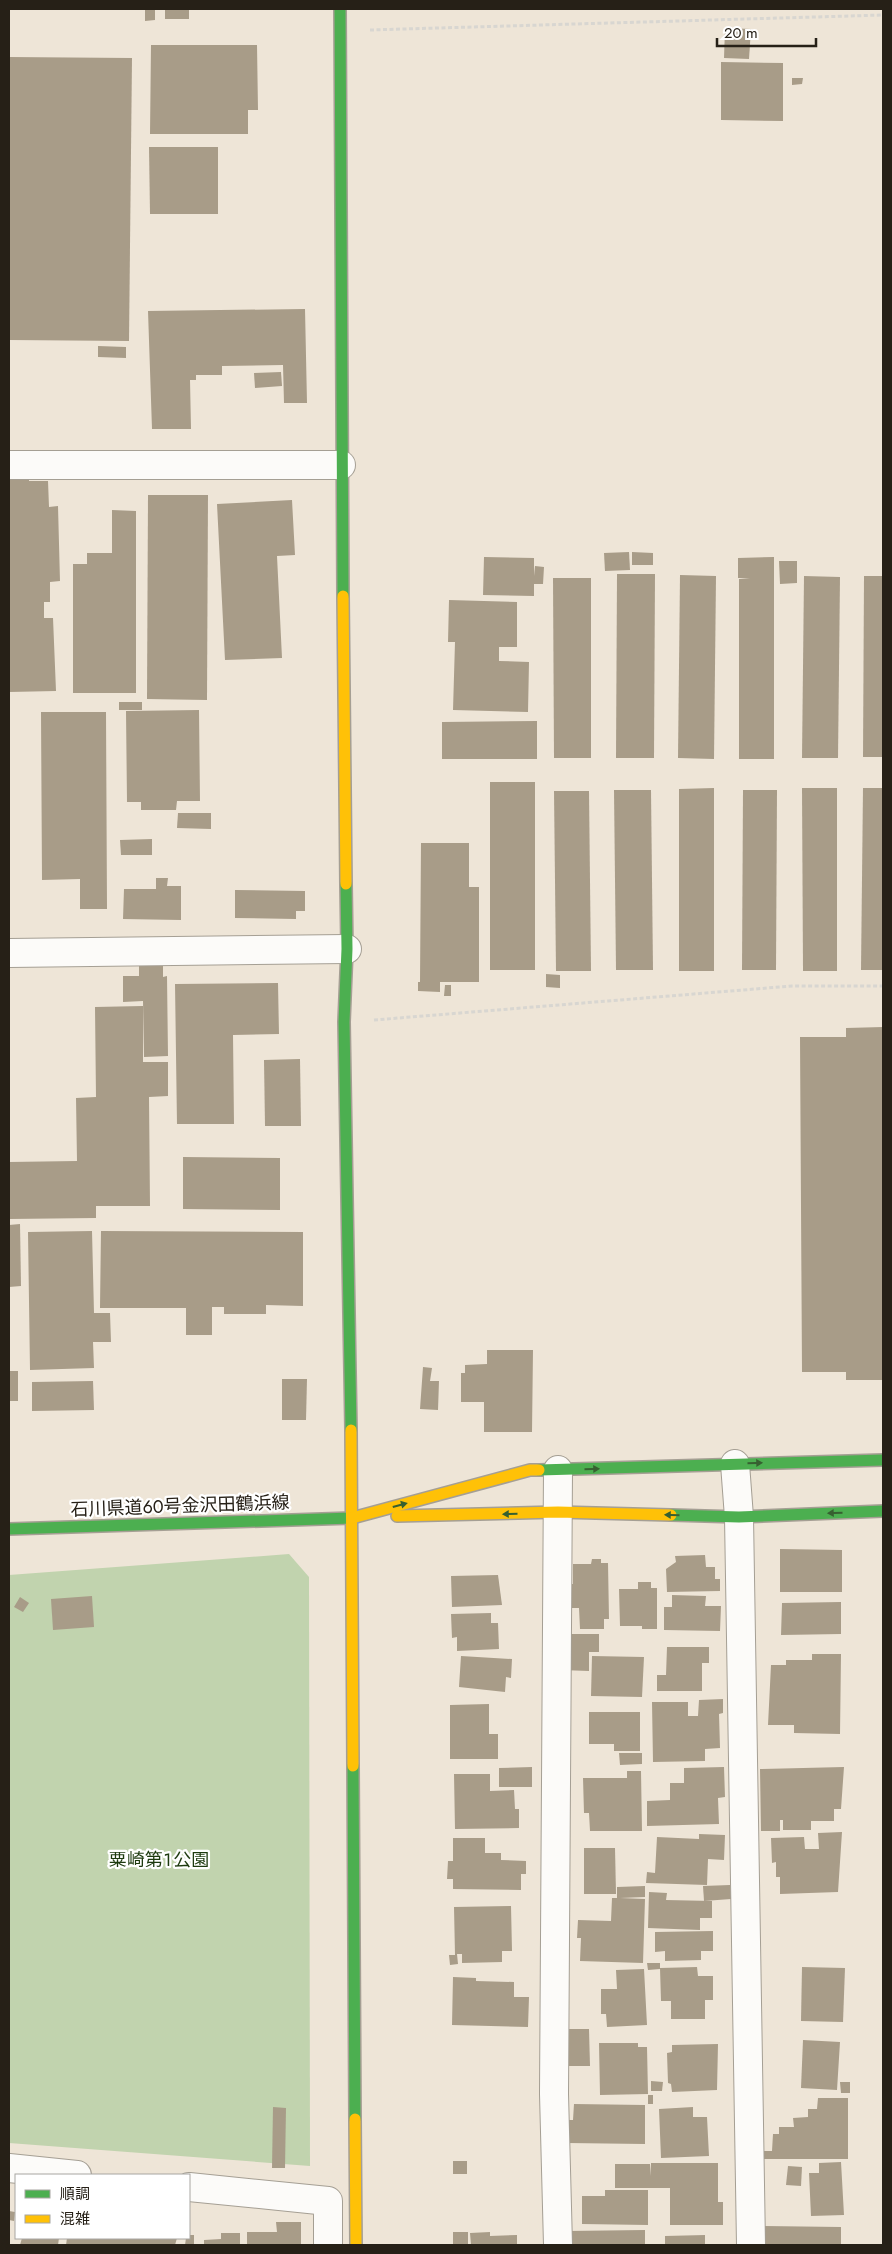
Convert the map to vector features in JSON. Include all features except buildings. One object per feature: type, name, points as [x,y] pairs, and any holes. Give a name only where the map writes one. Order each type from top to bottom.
[{"type":"street","points":[[340,9],[341,465],[347,949],[344,1022],[352,1518],[356,2245]]},
{"type":"street","points":[[9,465],[341,465]]},
{"type":"street","points":[[9,953],[347,949]]},
{"type":"street","points":[[352,1518],[530,1470],[883,1460]]},
{"type":"street","points":[[735,1464],[739,1517],[751,2245]]},
{"type":"street","points":[[558,1470],[554,2084],[558,2245]]},
{"type":"street","points":[[352,1518],[558,1512],[739,1517],[883,1511]]},
{"type":"street","name":"石川県道60号金沢田鶴浜線","points":[[9,1529],[352,1518]]},
{"type":"street","points":[[9,2168],[67,2174]]},
{"type":"street","points":[[190,2187],[328,2201],[328,2245]]},
{"type":"path","points":[[340,31],[883,15]]},
{"type":"path","points":[[344,1022],[792,986],[883,986]]},
{"type":"green space","name":"粟崎第１公園","points":[[289,1554],[309,1577],[310,2166],[9,2143],[9,1575]]},
{"type":"traffic: fast","points":[[340,9],[343,596]]},
{"type":"traffic: fast","points":[[346,884],[347,949],[344,1022],[351,1430]]},
{"type":"traffic: fast","points":[[539,1470],[883,1460]]},
{"type":"traffic: fast","points":[[671,1515],[739,1517],[883,1511]]},
{"type":"traffic: fast","points":[[9,1529],[352,1518]]},
{"type":"traffic: fast","points":[[353,1766],[355,2119]]},
{"type":"traffic: slow","points":[[343,596],[346,884]]},
{"type":"traffic: slow","points":[[351,1430],[353,1766]]},
{"type":"traffic: slow","points":[[352,1518],[530,1470],[539,1470]]},
{"type":"traffic: slow","points":[[397,1516],[558,1512],[671,1515]]},
{"type":"traffic: slow","points":[[355,2119],[356,2245]]}]
